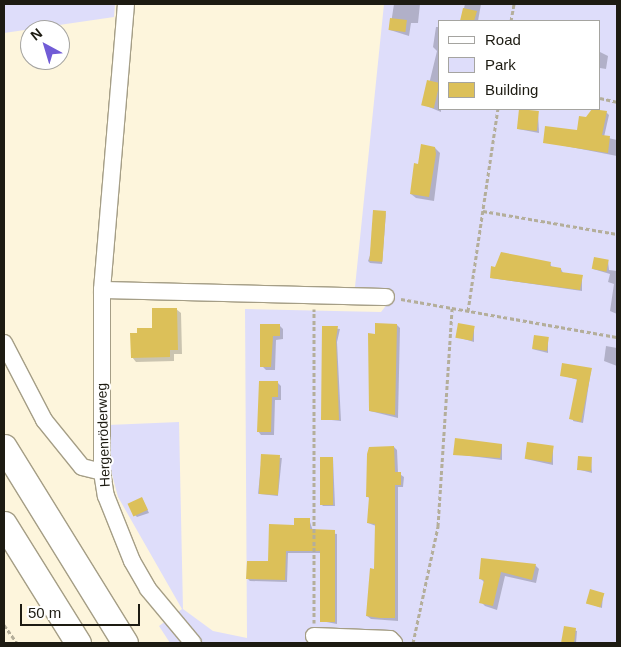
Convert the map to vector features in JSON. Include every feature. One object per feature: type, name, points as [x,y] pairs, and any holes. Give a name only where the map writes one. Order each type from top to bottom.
[{"type":"highway","points":[[4,447],[125,643]]},
{"type":"highway","points":[[4,524],[78,643]]},
{"type":"street","name":"Hergenröderweg","points":[[126,4],[102,290],[102,472],[106,496],[132,561],[148,589],[193,643]]},
{"type":"street","points":[[102,290],[386,297]]},
{"type":"street","points":[[4,344],[44,420],[82,467],[102,472]]},
{"type":"street","points":[[314,636],[390,639],[394,643]]},
{"type":"path","points":[[511,20],[514,4]]},
{"type":"path","points":[[601,98],[617,102]]},
{"type":"path","points":[[468,311],[498,110]]},
{"type":"path","points":[[483,211],[617,234]]},
{"type":"path","points":[[314,295],[314,636]]},
{"type":"path","points":[[386,297],[617,337]]},
{"type":"path","points":[[414,643],[438,526],[452,308]]},
{"type":"path","points":[[4,625],[17,643]]},
{"type":"green space","points":[[4,4],[115,4],[114,17],[70,23],[70,20],[20,20],[20,31],[4,33]]},
{"type":"green space","points":[[384,4],[617,4],[617,643],[170,643],[159,626],[182,609],[118,497],[108,459],[108,425],[179,422],[183,609],[213,631],[247,638],[245,309],[381,312],[388,303],[389,289],[355,287]]},
{"type":"building","points":[[463,8],[477,11],[474,20],[460,20]]},
{"type":"building","points":[[390,18],[407,20],[405,32],[389,30]]},
{"type":"building","points":[[427,80],[438,83],[434,108],[421,105]]},
{"type":"building","points":[[519,110],[539,111],[537,131],[517,129]]},
{"type":"building","points":[[591,110],[607,111],[602,135],[610,136],[608,153],[543,143],[545,126],[577,130],[579,116],[586,117]]},
{"type":"building","points":[[421,144],[435,147],[436,154],[429,197],[410,194],[414,163],[418,164]]},
{"type":"building","points":[[373,210],[386,211],[382,262],[369,261]]},
{"type":"building","points":[[501,252],[551,262],[550,266],[561,268],[561,272],[583,275],[580,290],[490,278],[491,266],[495,267]]},
{"type":"building","points":[[594,257],[609,260],[606,272],[592,269]]},
{"type":"building","points":[[152,308],[177,308],[178,350],[170,350],[170,357],[131,358],[130,333],[137,333],[137,328],[152,328]]},
{"type":"building","points":[[375,323],[397,324],[395,415],[369,411],[368,333],[375,334]]},
{"type":"building","points":[[458,323],[475,326],[472,341],[455,338]]},
{"type":"building","points":[[260,324],[280,324],[280,336],[273,336],[271,367],[260,367]]},
{"type":"building","points":[[322,326],[338,326],[336,339],[339,420],[321,420]]},
{"type":"building","points":[[534,335],[549,337],[547,351],[532,349]]},
{"type":"building","points":[[562,363],[592,368],[581,422],[569,419],[577,379],[560,376]]},
{"type":"building","points":[[259,381],[278,381],[278,397],[272,397],[271,432],[257,432]]},
{"type":"building","points":[[455,438],[502,444],[500,458],[453,455]]},
{"type":"building","points":[[527,442],[554,446],[551,463],[525,459]]},
{"type":"building","points":[[394,446],[395,472],[401,472],[401,485],[395,485],[395,618],[380,618],[366,616],[370,568],[374,569],[375,524],[367,523],[369,497],[366,497],[367,454],[369,447]]},
{"type":"building","points":[[261,454],[280,455],[278,495],[259,494]]},
{"type":"building","points":[[578,456],[592,457],[591,471],[577,470]]},
{"type":"building","points":[[320,457],[333,457],[333,505],[320,505]]},
{"type":"building","points":[[142,497],[148,510],[133,516],[127,504]]},
{"type":"building","points":[[294,518],[310,518],[310,529],[335,530],[335,622],[320,622],[320,551],[286,551],[285,580],[246,579],[247,561],[268,561],[269,524],[294,525]]},
{"type":"building","points":[[481,558],[536,564],[532,580],[501,572],[493,606],[479,603],[484,580],[479,579]]},
{"type":"building","points":[[590,589],[604,593],[600,608],[586,603]]},
{"type":"building","points":[[564,626],[576,628],[574,643],[561,643]]}]
